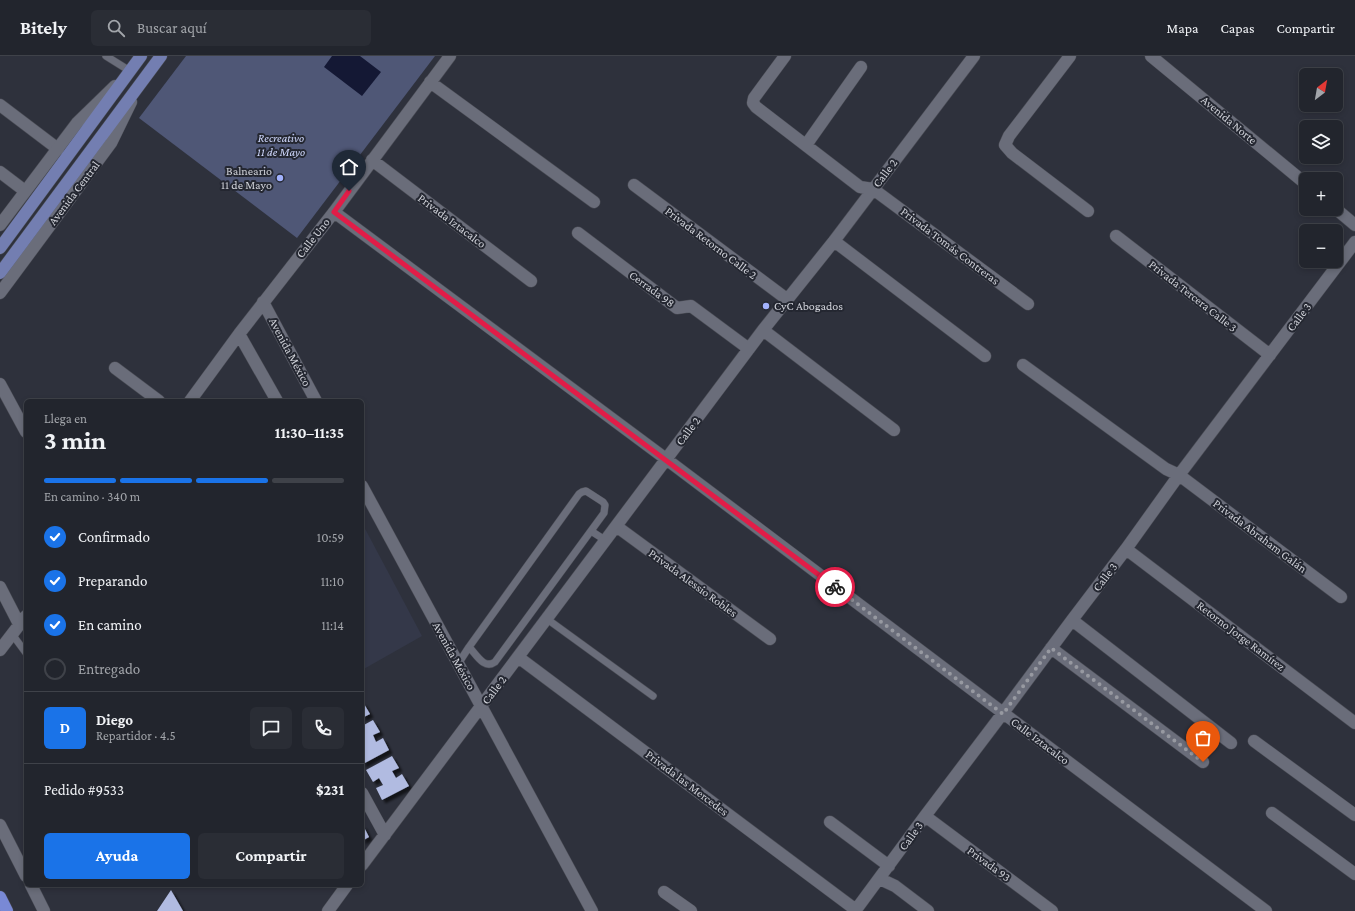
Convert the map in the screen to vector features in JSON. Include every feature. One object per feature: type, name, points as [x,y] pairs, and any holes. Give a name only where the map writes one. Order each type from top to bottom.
[{"type":"highway","points":[[0,897],[7,911]]},
{"type":"main road","points":[[0,248],[141,56]]},
{"type":"main road","name":"Avenida Central","points":[[0,273],[161,56]]},
{"type":"street","name":"Calle Uno","points":[[191,399],[263,302],[334,212],[450,56]]},
{"type":"street","name":"Privada Tomás Contreras","points":[[785,56],[754,98],[753,102],[759,110],[860,187],[873,189],[1028,304]]},
{"type":"street","name":"Calle 2","points":[[364,862],[763,330],[834,241],[974,56]]},
{"type":"street","points":[[1070,56],[1009,136],[1005,145],[1012,153],[1088,211]]},
{"type":"street","name":"Avenida Norte","points":[[1151,56],[1299,178]]},
{"type":"street","points":[[806,145],[861,67]]},
{"type":"street","points":[[0,225],[77,123],[130,71]]},
{"type":"street","points":[[430,82],[594,202]]},
{"type":"street","name":"Avenida Central","points":[[0,293],[112,143],[138,86]]},
{"type":"street","points":[[0,105],[58,148]]},
{"type":"street","name":"Privada Iztacalco","points":[[372,160],[531,281]]},
{"type":"street","points":[[0,172],[25,191]]},
{"type":"street","name":"Privada Retorno Calle 2","points":[[634,185],[788,300]]},
{"type":"street","name":"Calle Iztacalco","points":[[334,212],[1266,911]]},
{"type":"street","points":[[1343,215],[1355,225]]},
{"type":"street","name":"Cerrada 98","points":[[578,233],[677,308],[691,306],[749,349]]},
{"type":"street","name":"Privada Tercera Calle 3","points":[[1116,236],[1270,355]]},
{"type":"street","points":[[834,241],[985,356]]},
{"type":"street","name":"Calle 3","points":[[856,911],[925,816],[1126,549],[1179,475],[1355,242]]},
{"type":"street","name":"Avenida México","points":[[263,302],[315,399]]},
{"type":"street","points":[[763,330],[894,430]]},
{"type":"street","points":[[239,334],[276,399]]},
{"type":"street","name":"Privada Abraham Galán","points":[[1024,365],[1166,469],[1179,475],[1341,597]]},
{"type":"street","points":[[115,368],[156,399]]},
{"type":"street","points":[[0,384],[24,428]]},
{"type":"street","name":"Avenida México","points":[[364,490],[592,911]]},
{"type":"street","name":"Privada Alessio Robles","points":[[616,526],[770,639]]},
{"type":"street","name":"Retorno Jorge Ramírez","points":[[1126,549],[1355,723]]},
{"type":"street","points":[[0,587],[23,620],[0,650]]},
{"type":"street","points":[[1072,620],[1231,743]]},
{"type":"street","points":[[1051,648],[1203,762]]},
{"type":"street","name":"Privada las Mercedes","points":[[518,657],[856,911]]},
{"type":"street","points":[[1254,740],[1355,815]]},
{"type":"street","points":[[364,797],[385,835]]},
{"type":"street","points":[[1272,813],[1355,874]]},
{"type":"street","name":"Privada 93","points":[[925,816],[1052,911]]},
{"type":"street","points":[[830,822],[888,866]]},
{"type":"street","points":[[0,825],[24,872]]},
{"type":"street","points":[[880,878],[895,886],[928,911]]},
{"type":"street","points":[[32,887],[44,911]]},
{"type":"street","points":[[328,911],[346,887]]},
{"type":"street","points":[[664,892],[691,911]]},
{"type":"lane","points":[[106,56],[130,71]]},
{"type":"lane","points":[[458,664],[469,646],[574,500],[582,492],[586,491],[590,492],[605,505],[604,513],[495,662],[491,665],[487,665],[469,646]]},
{"type":"lane","points":[[591,531],[606,540]]},
{"type":"lane","points":[[547,619],[653,696]]},
{"type":"lane","points":[[12,634],[24,650]]},
{"type":"shaded area","points":[[332,56],[360,56],[381,72],[362,96],[324,67]]},
{"type":"shaded area","points":[[364,527],[422,636],[364,669]]},
{"type":"green space","name":"Balneario 11 de Mayo","points":[[186,56],[435,56],[297,238],[139,118]]},
{"type":"building","points":[[364,704],[370,714],[364,717]]},
{"type":"building","points":[[373,720],[380,732],[373,735],[376,742],[383,738],[389,750],[364,763],[364,725]]},
{"type":"building","points":[[392,756],[399,768],[392,771],[396,778],[402,774],[409,786],[382,800],[376,788],[383,785],[379,778],[373,782],[366,770]]},
{"type":"building","points":[[364,827],[369,837],[364,840]]},
{"type":"building","points":[[171,890],[183,911],[157,911]]},
{"type":"way so far","points":[[835,587],[1003,714],[1051,648],[1203,762]]},
{"type":"place","name":"Balneario 11 de Mayo","points":[[280,178]]},
{"type":"place","name":"CyC Abogados","points":[[766,306]]},
{"type":"route","points":[[349,191],[334,212],[654,450],[835,587]]},
{"type":"park label","name":"Recreativo 11 de Mayo","points":[[281,145]]}]
